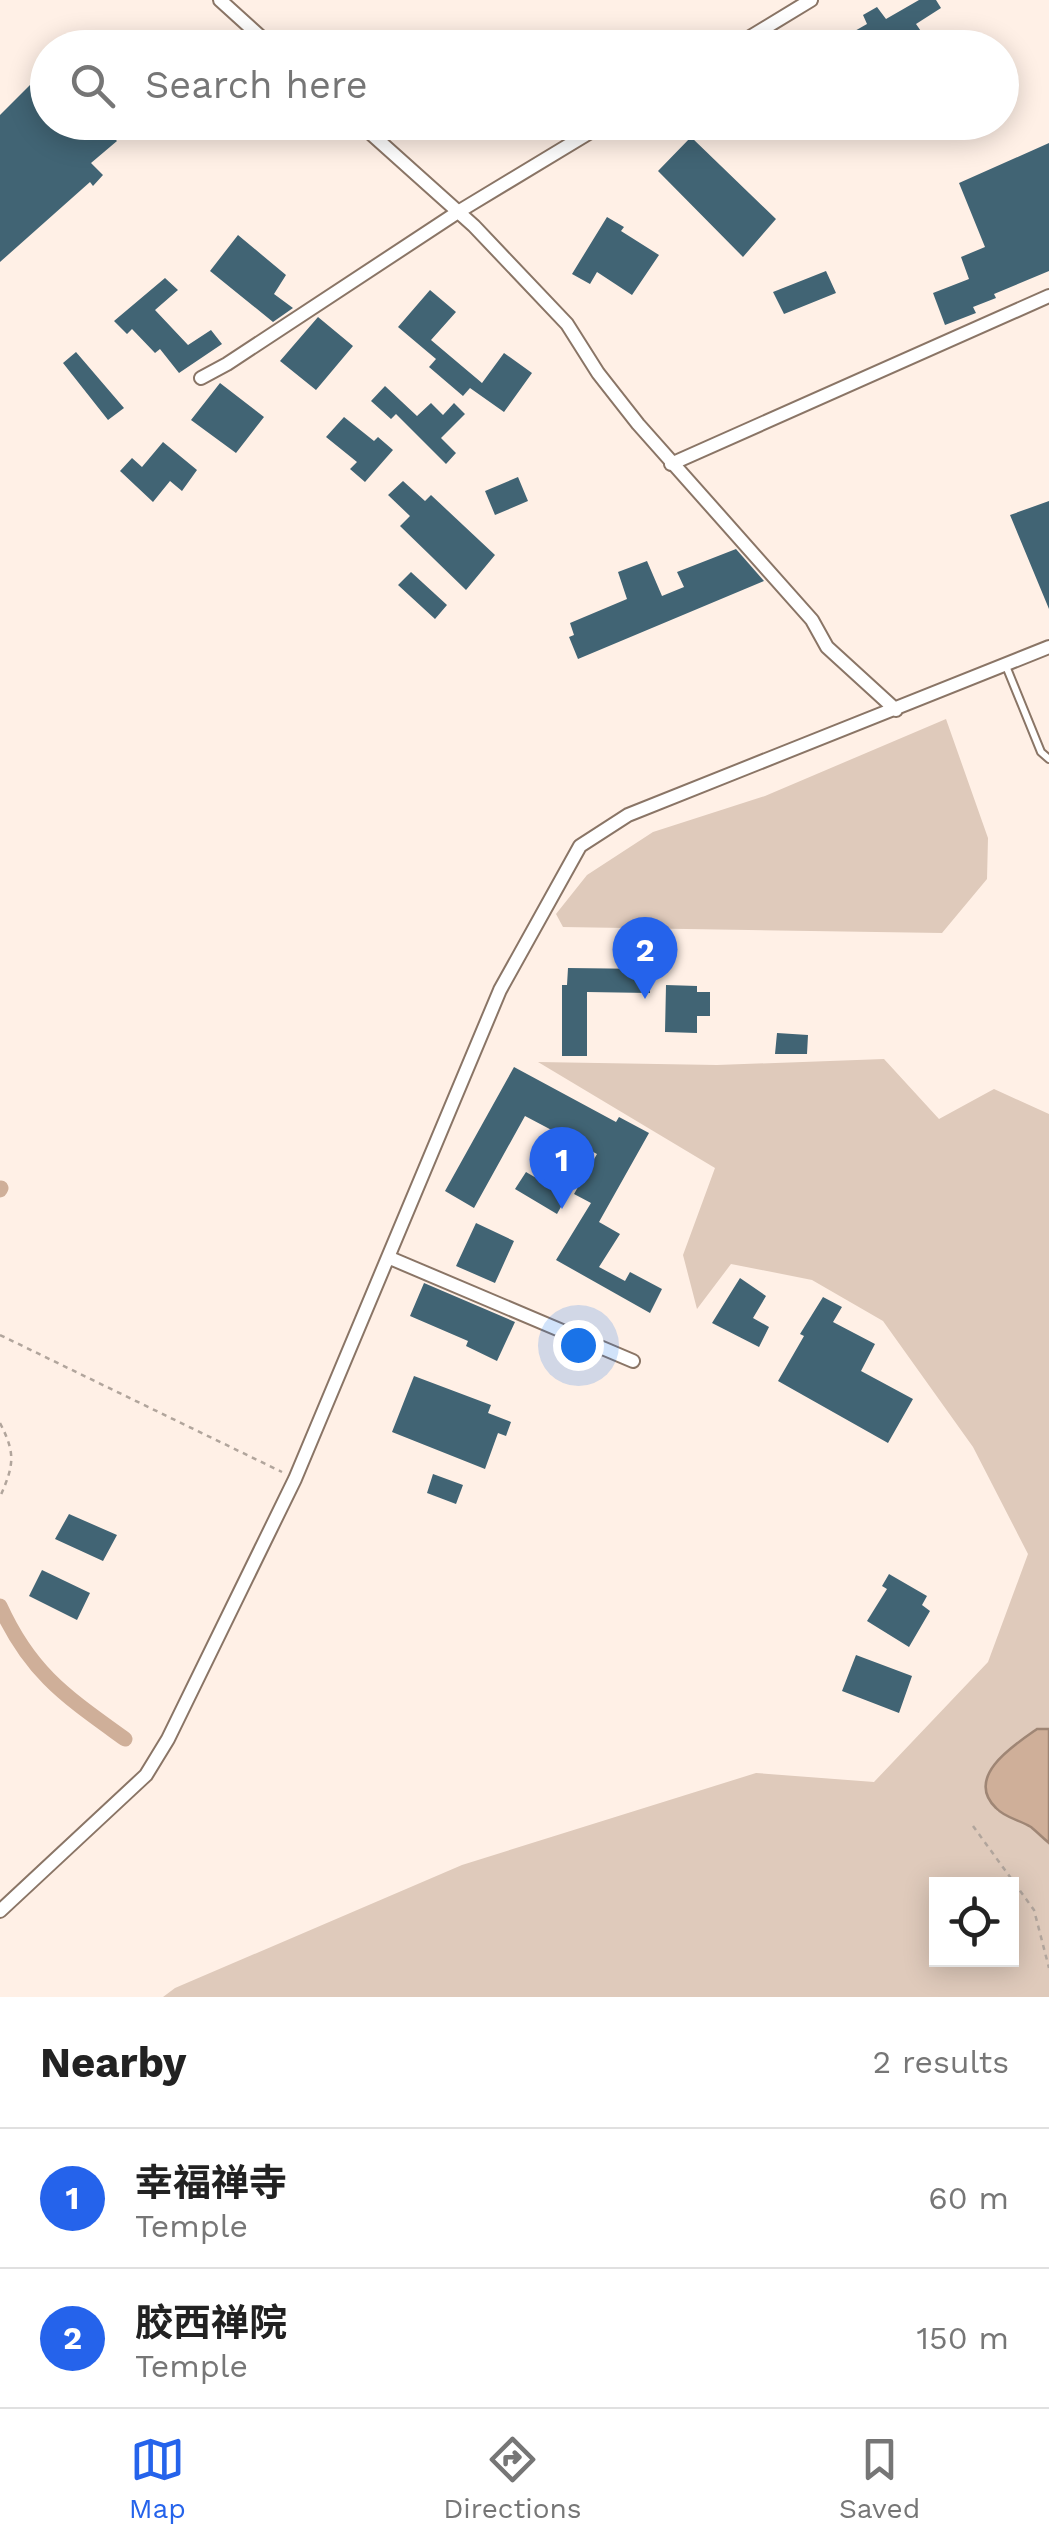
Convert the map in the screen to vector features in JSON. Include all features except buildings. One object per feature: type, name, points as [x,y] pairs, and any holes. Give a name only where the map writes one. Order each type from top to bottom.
[{"type":"street","points":[[220,0],[253,30]]},
{"type":"street","points":[[762,30],[811,0]]},
{"type":"street","points":[[378,140],[458,212],[567,324],[598,373],[672,464],[812,620],[828,647],[896,710]]},
{"type":"street","points":[[201,378],[577,140]]},
{"type":"street","points":[[672,464],[1049,296]]},
{"type":"street","points":[[0,1912],[146,1775],[168,1739],[296,1479],[500,990],[580,846],[628,816],[1049,647]]},
{"type":"street","points":[[390,1258],[633,1361]]},
{"type":"lane","points":[[1006,665],[1040,752],[1049,759]]},
{"type":"path","points":[[0,1336],[296,1479]]},
{"type":"path","points":[[0,1423],[13,1449],[10,1474],[0,1497]]},
{"type":"path","points":[[973,1826],[1034,1910],[1049,1968]]},
{"type":"shaded area","points":[[946,719],[988,838],[987,879],[942,933],[563,927],[556,914],[587,875],[653,832],[765,796]]},
{"type":"shaded area","points":[[884,1059],[939,1119],[994,1089],[1049,1114],[1049,1729],[1037,1730],[997,1811],[1031,1827],[1049,1843],[1049,1997],[163,1997],[175,1988],[462,1865],[756,1773],[874,1782],[988,1662],[1028,1554],[973,1447],[883,1321],[812,1280],[731,1264],[697,1309],[683,1255],[715,1168],[538,1062],[717,1065]]},
{"type":"shaded area","points":[[1037,1729],[1049,1729],[1049,1843],[1031,1827],[1000,1811],[988,1796],[986,1785],[989,1774],[1005,1753]]},
{"type":"waterway","points":[[0,1606],[24,1650],[52,1682],[125,1739]]},
{"type":"place","name":"胶西禅院","points":[[645,999]]},
{"type":"place","name":"幸福禅寺","points":[[562,1209]]}]
